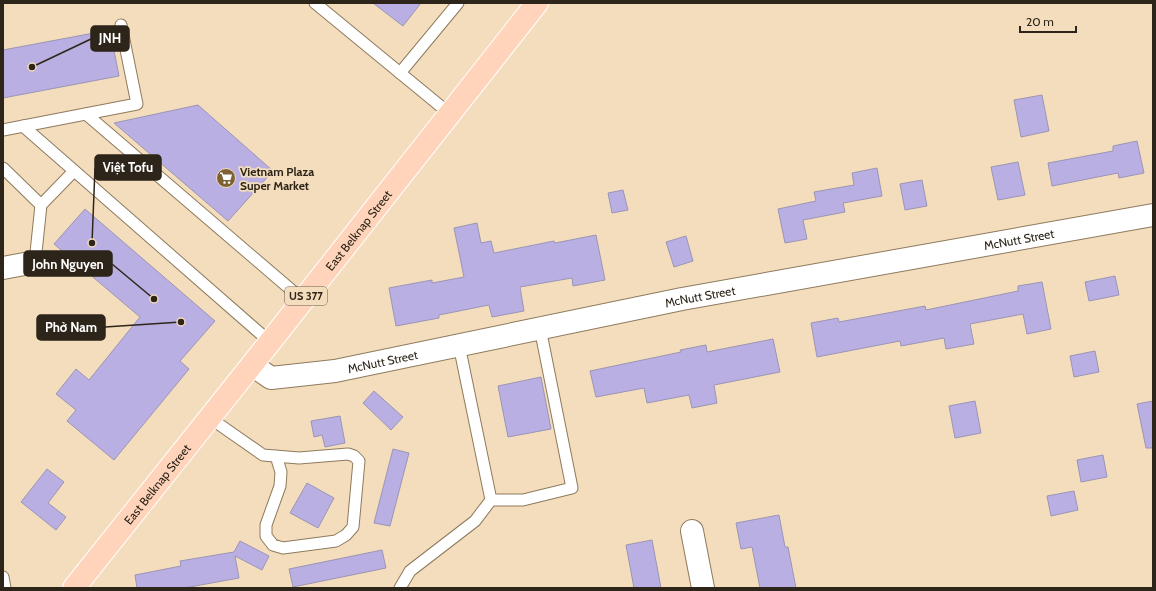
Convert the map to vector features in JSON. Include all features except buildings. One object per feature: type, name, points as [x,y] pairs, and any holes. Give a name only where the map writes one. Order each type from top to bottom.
[{"type":"main road","name":"East Belknap Street","points":[[74,588],[537,3]]},
{"type":"street","name":"McNutt Street","points":[[252,365],[271,378],[335,371],[682,299],[1153,215]]},
{"type":"street","points":[[3,268],[35,262]]},
{"type":"street","points":[[692,531],[703,588]]},
{"type":"lane","points":[[315,3],[450,114]]},
{"type":"lane","points":[[400,73],[458,3]]},
{"type":"lane","points":[[3,130],[137,104],[121,25]]},
{"type":"lane","points":[[86,114],[303,300]]},
{"type":"lane","points":[[23,126],[270,342]]},
{"type":"lane","points":[[3,168],[41,205]]},
{"type":"lane","points":[[35,262],[41,205],[74,171]]},
{"type":"lane","points":[[490,500],[523,500],[572,488],[540,328]]},
{"type":"lane","points":[[400,588],[410,571],[475,521],[490,500],[459,345]]},
{"type":"lane","points":[[210,418],[263,455],[276,456],[299,458],[348,454],[354,456],[359,461],[353,527],[346,535],[336,541],[283,548],[273,544],[266,536],[266,525],[280,486],[281,472],[276,456]]},
{"type":"lane","points":[[3,577],[5,588]]},
{"type":"place","name":"JNH","points":[[32,67]]},
{"type":"place","name":"Vietnam Plaza Super Market","points":[[226,178]]},
{"type":"place","name":"Việt Tofu","points":[[92,243]]},
{"type":"place","name":"John Nguyen","points":[[154,299]]},
{"type":"place","name":"Phở Nam","points":[[181,322]]}]
